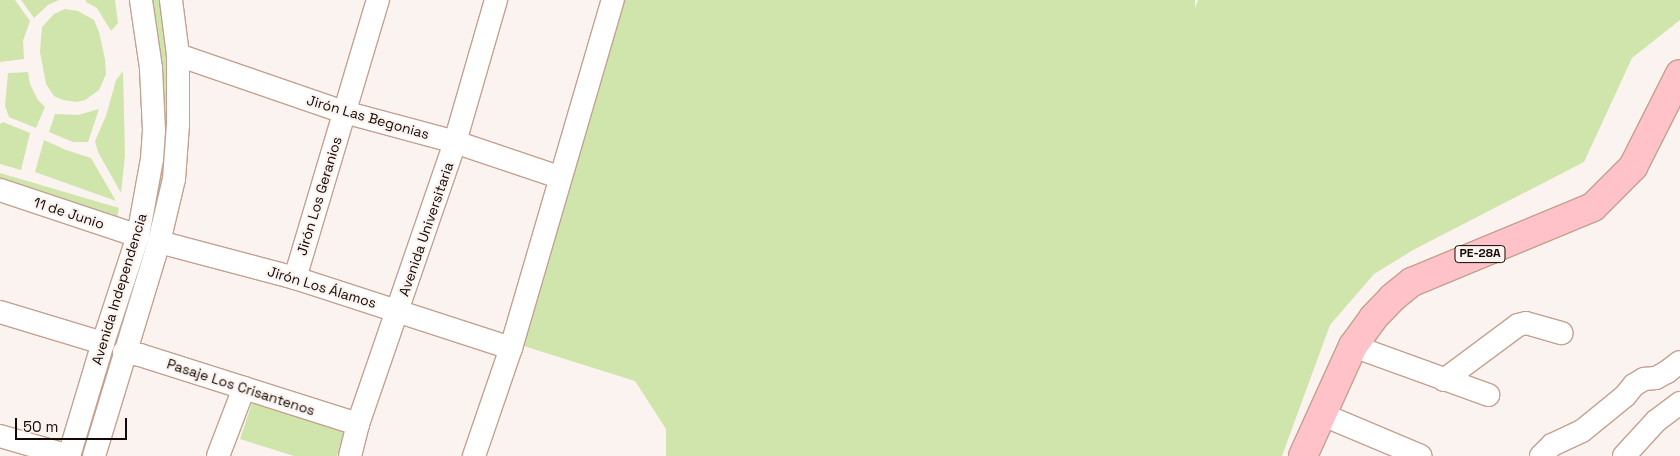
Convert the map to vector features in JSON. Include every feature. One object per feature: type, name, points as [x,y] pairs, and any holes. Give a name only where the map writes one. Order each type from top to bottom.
[{"type":"highway","name":"PE-28A","points":[[1303,456],[1353,346],[1373,318],[1392,298],[1412,282],[1593,207],[1633,168],[1680,74]]},
{"type":"street","name":"Avenida Independencia","points":[[94,456],[124,352],[148,239],[154,130],[151,68],[141,0]]},
{"type":"street","name":"Avenida Independencia","points":[[69,456],[103,343],[174,180],[178,124],[178,55],[171,0]]},
{"type":"street","name":"Jirón Los Geranios","points":[[295,278],[377,0]]},
{"type":"street","name":"Avenida Universitaria","points":[[350,456],[358,424],[455,142],[496,0]]},
{"type":"street","points":[[474,456],[511,348],[559,177],[613,0]]},
{"type":"street","name":"Jirón Las Begonias","points":[[178,55],[344,112],[455,142],[559,177]]},
{"type":"street","name":"11 de Junio","points":[[0,190],[148,239]]},
{"type":"street","name":"Jirón Los Álamos","points":[[148,239],[295,278],[511,348]]},
{"type":"street","points":[[0,312],[103,343]]},
{"type":"street","points":[[1444,380],[1518,325],[1526,323],[1562,332]]},
{"type":"street","points":[[1353,346],[1488,395]]},
{"type":"street","name":"Pasaje Los Crisantenos","points":[[124,352],[140,355],[358,424]]},
{"type":"street","points":[[1541,456],[1552,445],[1582,431],[1644,379],[1656,378],[1680,362]]},
{"type":"street","points":[[218,456],[244,388]]},
{"type":"street","points":[[1624,456],[1656,421],[1680,404]]},
{"type":"street","points":[[1321,414],[1421,456]]},
{"type":"street","points":[[0,436],[69,456]]},
{"type":"green space","points":[[0,0],[15,0],[30,21],[23,41],[24,59],[0,62]]},
{"type":"green space","points":[[21,0],[59,0],[48,5],[34,18]]},
{"type":"green space","points":[[86,0],[115,0],[118,23],[111,31],[97,8],[86,2]]},
{"type":"green space","points":[[148,0],[161,0],[173,141],[150,233]]},
{"type":"green space","points":[[619,0],[1195,0],[1195,8],[1198,0],[1680,0],[1680,20],[1632,58],[1584,162],[1413,250],[1374,274],[1330,325],[1282,456],[666,456],[666,429],[635,381],[514,343]]},
{"type":"green space","points":[[65,9],[78,11],[94,20],[99,32],[105,59],[106,74],[99,90],[85,100],[77,102],[63,100],[54,96],[46,84],[40,52],[42,27],[54,14]]},
{"type":"green space","points":[[123,71],[125,156],[121,193],[98,152],[95,141],[106,116],[116,80]]},
{"type":"green space","points":[[28,72],[30,84],[38,100],[45,107],[36,128],[9,117],[5,106],[8,73]]},
{"type":"green space","points":[[99,109],[88,142],[73,142],[49,132],[55,114],[78,115]]},
{"type":"green space","points":[[3,122],[30,133],[21,170],[0,164],[0,124]]},
{"type":"green space","points":[[44,140],[91,158],[116,201],[35,172]]},
{"type":"green space","points":[[0,173],[119,208],[117,219],[0,180]]},
{"type":"green space","points":[[107,364],[111,365],[89,454],[85,453]]},
{"type":"green space","points":[[254,397],[346,425],[337,456],[294,456],[240,439]]}]
